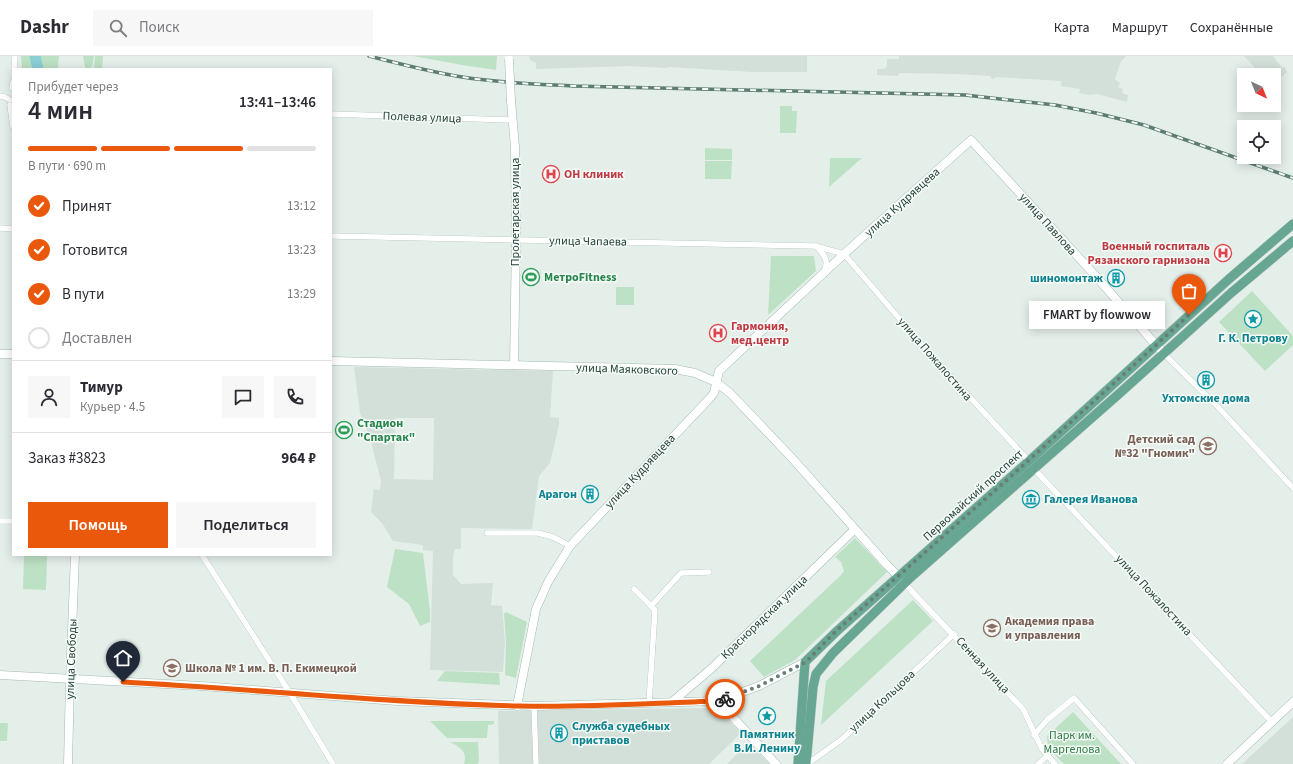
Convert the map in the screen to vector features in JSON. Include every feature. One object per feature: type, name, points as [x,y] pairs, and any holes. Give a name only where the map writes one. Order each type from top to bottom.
[{"type":"main road","name":"Первомайский проспект","points":[[807,764],[813,687],[816,674],[833,653],[902,580],[1029,461],[1229,279],[1292,226]]},
{"type":"main road","name":"Первомайский проспект","points":[[806,662],[836,631],[902,580],[1034,469],[1231,293],[1293,241]]},
{"type":"main road","points":[[798,764],[806,662]]},
{"type":"street","points":[[14,56],[14,68]]},
{"type":"street","name":"Пролетарская улица","points":[[509,57],[515,147],[516,240],[514,365]]},
{"type":"street","points":[[0,96],[10,102],[12,119]]},
{"type":"street","name":"Полевая улица","points":[[332,114],[513,120]]},
{"type":"street","name":"улица Кудрявцева","points":[[517,706],[536,609],[548,582],[570,546],[709,399],[714,393],[718,371],[832,264],[971,140]]},
{"type":"street","name":"улица Павлова","points":[[971,140],[1109,291],[1156,346]]},
{"type":"street","points":[[0,228],[12,229]]},
{"type":"street","name":"улица Чапаева","points":[[332,236],[815,246],[844,254]]},
{"type":"street","points":[[815,246],[825,256],[827,262],[823,273]]},
{"type":"street","points":[[828,250],[834,258],[832,264]]},
{"type":"street","name":"улица Пожалостина","points":[[844,254],[928,352],[1029,461]]},
{"type":"street","points":[[1156,346],[1216,405],[1293,488]]},
{"type":"street","points":[[0,354],[12,354]]},
{"type":"street","name":"улица Маяковского","points":[[332,361],[676,369],[716,382],[730,393],[781,446],[902,580]]},
{"type":"street","name":"улица Пожалостина","points":[[1034,469],[1272,722]]},
{"type":"street","points":[[0,521],[12,521]]},
{"type":"street","name":"Краснорядская улица","points":[[672,702],[717,663],[855,529]]},
{"type":"street","points":[[488,533],[538,533],[553,537],[570,546]]},
{"type":"street","name":"улица Свободы","points":[[68,764],[75,556]]},
{"type":"street","points":[[203,556],[290,693],[333,764]]},
{"type":"street","points":[[651,606],[681,573],[709,572]]},
{"type":"street","name":"Сенная улица","points":[[902,580],[1023,709],[1034,735],[1042,749],[1055,764]]},
{"type":"street","points":[[634,589],[654,610],[649,703]]},
{"type":"street","name":"улица Кольцова","points":[[807,764],[841,740],[954,634]]},
{"type":"street","points":[[0,675],[196,686],[397,701],[534,706],[718,701],[759,686],[806,662]]},
{"type":"street","points":[[1034,735],[1047,720],[1074,698],[1133,764]]},
{"type":"street","points":[[718,701],[776,764]]},
{"type":"street","points":[[1227,764],[1293,702]]},
{"type":"street","points":[[534,706],[536,764]]},
{"type":"street","points":[[1038,764],[1048,756]]},
{"type":"shaded area","points":[[529,56],[807,56],[807,72],[752,72],[629,66],[536,69],[536,63],[530,60]]},
{"type":"shaded area","points":[[899,56],[1126,56],[1121,61],[1115,79],[1120,83],[1118,87],[1123,89],[1122,93],[1128,95],[1127,102],[1097,94],[1089,95],[1079,93],[1080,89],[1061,86],[1062,81],[995,77],[995,79],[991,78],[991,76],[959,74],[899,73],[898,76],[877,75],[877,69],[884,69],[887,66],[887,59],[899,59]]},
{"type":"shaded area","points":[[1244,56],[1273,56],[1287,72],[1281,77],[1281,68],[1255,68]]},
{"type":"shaded area","points":[[354,367],[553,371],[550,417],[559,418],[559,425],[550,463],[539,476],[532,529],[461,528],[461,549],[455,549],[453,556],[453,575],[461,584],[493,583],[491,605],[502,606],[505,642],[503,672],[430,670],[433,551],[423,550],[423,545],[393,541],[382,523],[371,512],[374,489],[380,490],[381,481],[370,438],[360,413]],"holes":[[[395,418],[434,418],[433,480],[394,479]]]},
{"type":"shaded area","points":[[716,708],[741,733],[709,764],[499,764],[498,711]]},
{"type":"shaded area","points":[[1293,717],[1293,764],[1242,764]]},
{"type":"shaded area","points":[[749,742],[769,764],[727,764]]},
{"type":"green space","points":[[21,56],[59,56],[59,68],[22,68]]},
{"type":"green space","points":[[83,56],[94,56],[92,67],[85,67]]},
{"type":"green space","points":[[95,56],[103,56],[102,68],[94,68]]},
{"type":"green space","points":[[413,56],[497,56],[496,70],[462,65]]},
{"type":"green space","points":[[780,106],[792,106],[792,111],[797,111],[796,133],[780,133]]},
{"type":"green space","points":[[705,148],[732,149],[732,160],[705,160]]},
{"type":"green space","points":[[830,158],[862,158],[829,187]]},
{"type":"green space","points":[[705,161],[732,161],[731,179],[705,179]]},
{"type":"green space","points":[[771,256],[814,256],[816,271],[768,315]]},
{"type":"green space","points":[[616,287],[634,287],[634,305],[616,305]]},
{"type":"green space","points":[[1252,291],[1293,336],[1293,345],[1265,371],[1219,322]]},
{"type":"green space","points":[[855,538],[887,572],[795,660],[764,677],[750,661],[841,575],[844,571],[841,562],[835,557]]},
{"type":"green space","points":[[395,549],[423,553],[430,622],[420,626],[409,604],[387,587]]},
{"type":"green space","points":[[24,556],[47,556],[46,590],[23,589]]},
{"type":"green space","points":[[913,600],[933,621],[821,725],[826,681]]},
{"type":"green space","points":[[506,612],[527,622],[516,678],[505,675],[506,641],[504,614]]},
{"type":"green space","points":[[445,671],[499,673],[500,685],[437,681]]},
{"type":"green space","name":"Парк им. Маргелова","points":[[1073,712],[1121,764],[1064,764],[1048,748],[1047,736]]},
{"type":"green space","points":[[430,721],[494,721],[494,724],[488,725],[487,738],[447,738]]},
{"type":"green space","points":[[0,723],[8,723],[7,741],[0,741]]},
{"type":"green space","points":[[450,742],[478,742],[478,764],[464,764],[464,753]]},
{"type":"waterway","points":[[35,56],[38,68]]},
{"type":"railway","points":[[369,56],[416,68],[490,81],[573,86],[965,95],[1055,105],[1144,125],[1293,178]]},
{"type":"way so far","points":[[725,699],[759,686],[806,662],[836,631],[899,577],[1189,315]]},
{"type":"place","name":"ОН клиник","points":[[551,174]]},
{"type":"place","name":"Военный госпиталь Рязанского гарнизона","points":[[1223,253]]},
{"type":"place","name":"МетроFitness","points":[[531,277]]},
{"type":"place","name":"шиномонтаж","points":[[1116,278]]},
{"type":"place","name":"FMART by flowwow","points":[[1189,315]]},
{"type":"place","name":"Г. К. Петрову","points":[[1253,319]]},
{"type":"place","name":"Гармония, мед.центр","points":[[718,333]]},
{"type":"place","name":"Ухтомские дома","points":[[1206,380]]},
{"type":"place","name":"Стадион \"Спартак\"","points":[[344,430]]},
{"type":"place","name":"Детский сад №32 \"Гномик\"","points":[[1208,446]]},
{"type":"place","name":"Арагон","points":[[590,494]]},
{"type":"place","name":"Галерея Иванова","points":[[1031,499]]},
{"type":"place","name":"Академия права и управления","points":[[992,628]]},
{"type":"place","name":"Школа № 1 им. В. П. Екимецкой","points":[[172,668]]},
{"type":"place","name":"Памятник В.И. Ленину","points":[[767,716]]},
{"type":"place","name":"Служба судебных приставов","points":[[559,733]]},
{"type":"route","points":[[123,682],[202,686],[412,702],[517,706],[647,704],[718,701],[725,699]]}]
